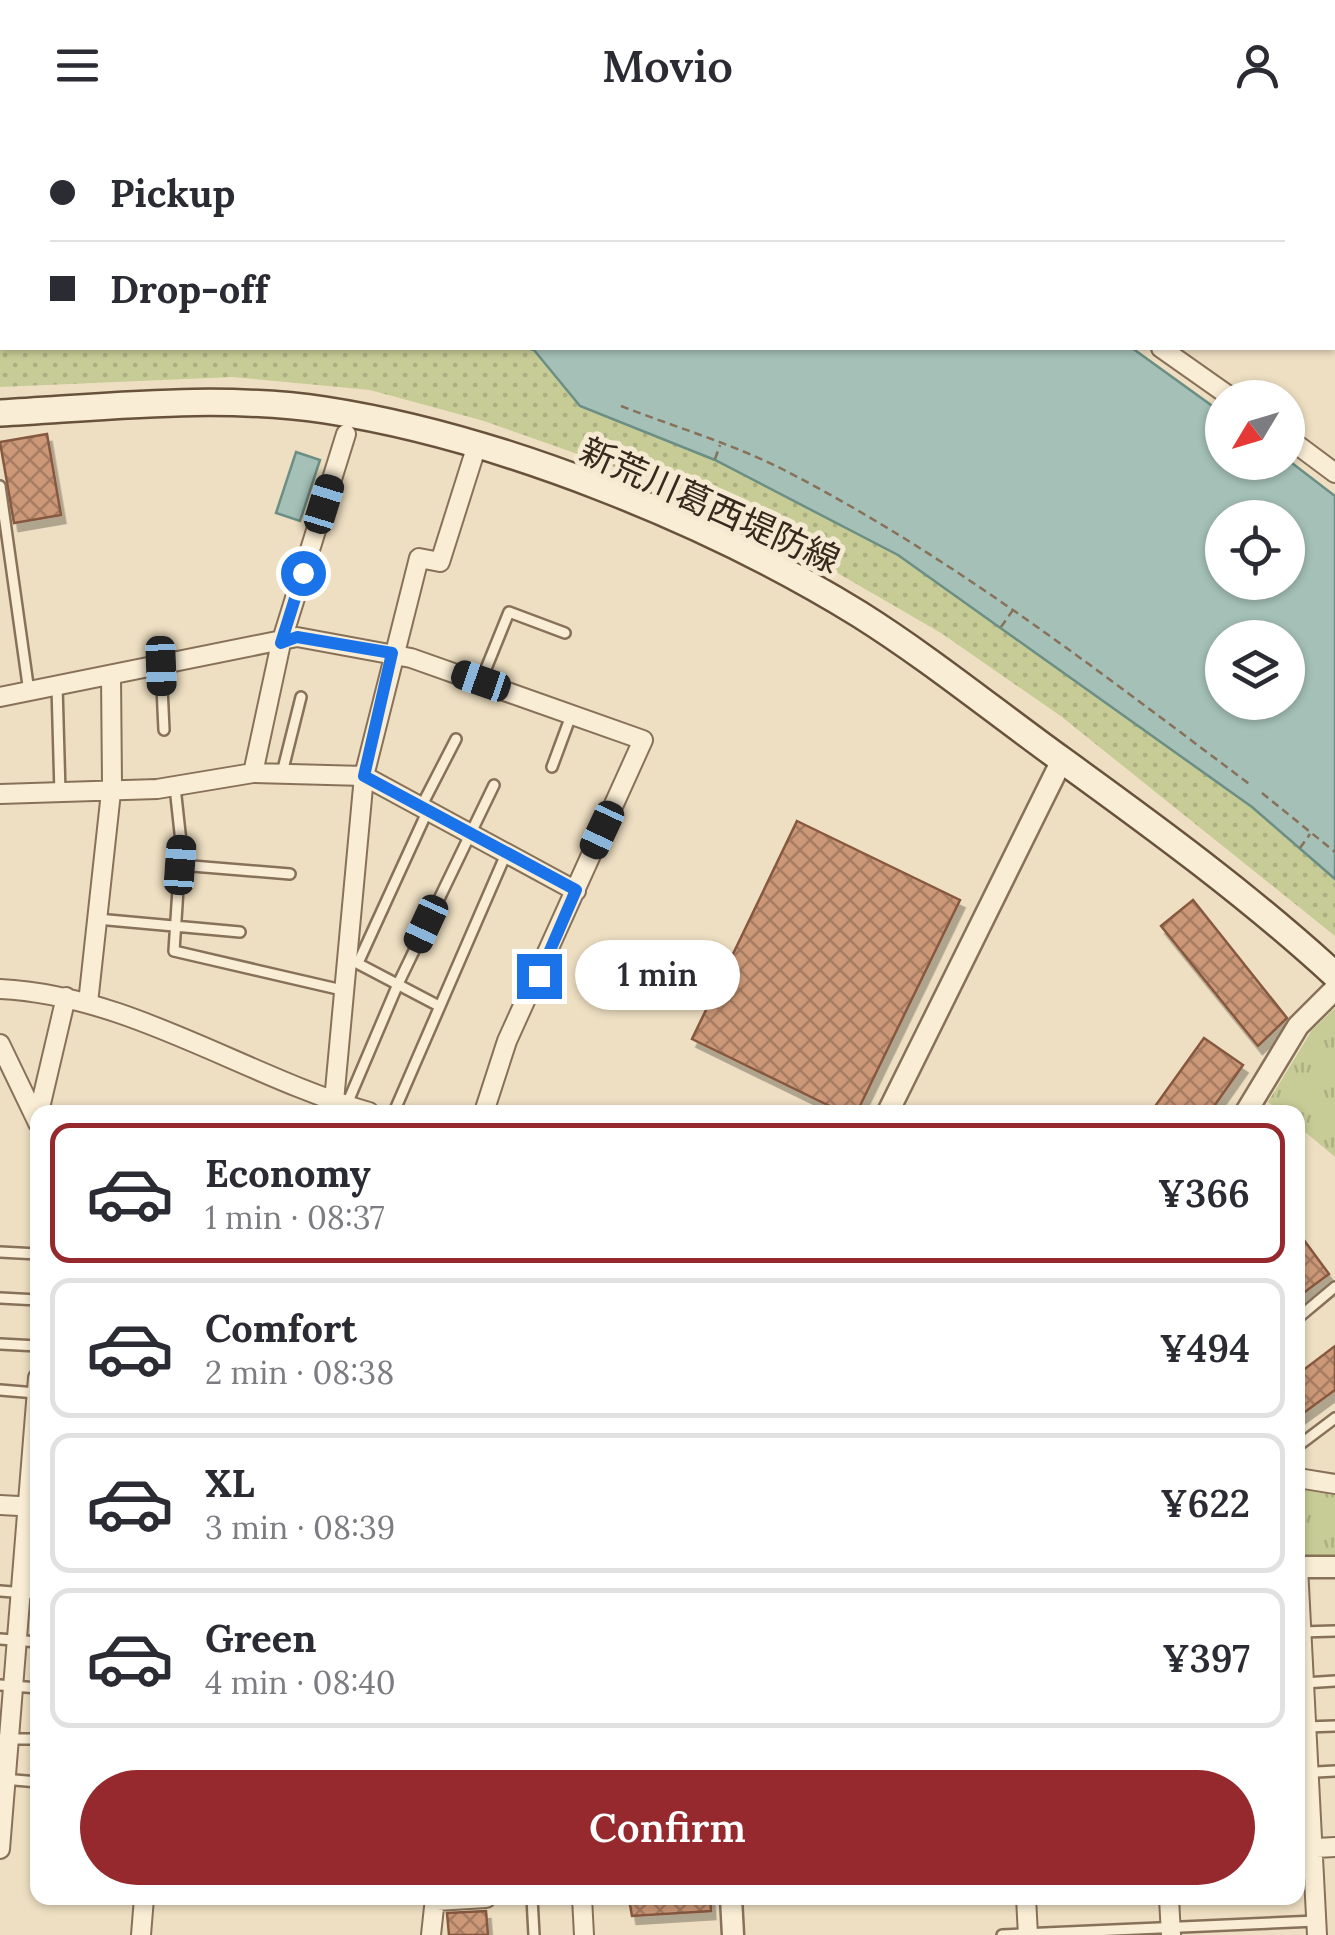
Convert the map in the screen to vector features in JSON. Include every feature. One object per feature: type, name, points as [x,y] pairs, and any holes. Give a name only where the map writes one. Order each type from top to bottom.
[{"type":"main road","name":"新荒川葛西堤防線","points":[[0,413],[179,403],[263,404],[355,415],[477,445],[678,521],[796,577],[912,650],[1207,865],[1335,974]]},
{"type":"street","points":[[1165,350],[1207,380]]},
{"type":"street","points":[[253,772],[281,643],[346,434]]},
{"type":"street","points":[[337,1105],[342,990],[352,960],[364,776],[419,558],[440,562],[477,445]]},
{"type":"street","points":[[1305,451],[1335,473]]},
{"type":"street","points":[[0,698],[297,637],[392,653],[573,712],[643,740],[508,1042],[486,1105]]},
{"type":"street","points":[[88,1004],[109,792],[111,676]]},
{"type":"street","points":[[891,1105],[1062,760]]},
{"type":"street","points":[[0,794],[109,792],[175,786],[253,772],[364,776],[576,890]]},
{"type":"street","points":[[0,989],[66,997],[88,1004],[335,1105]]},
{"type":"street","points":[[1250,1105],[1298,1026],[1335,989]]},
{"type":"street","points":[[41,1105],[66,997]]},
{"type":"street","points":[[0,1044],[30,1107]]},
{"type":"street","points":[[1305,1479],[1335,1484]]},
{"type":"street","points":[[0,1505],[30,1507]]},
{"type":"street","points":[[0,1849],[8,1640],[29,1593],[30,1564]]},
{"type":"street","points":[[1305,1567],[1335,1567]]},
{"type":"street","points":[[1316,1928],[1305,1849],[1335,1847]]},
{"type":"street","points":[[141,1935],[143,1905]]},
{"type":"street","points":[[431,1935],[435,1905]]},
{"type":"street","points":[[582,1905],[584,1935]]},
{"type":"street","points":[[731,1905],[733,1935]]},
{"type":"street","points":[[1026,1905],[1028,1934]]},
{"type":"street","points":[[1169,1905],[1171,1932]]},
{"type":"lane","points":[[0,486],[30,692]]},
{"type":"lane","points":[[0,568],[11,564]]},
{"type":"lane","points":[[481,681],[508,612],[565,633]]},
{"type":"lane","points":[[161,666],[164,730]]},
{"type":"lane","points":[[58,686],[60,792]]},
{"type":"lane","points":[[282,774],[301,697]]},
{"type":"lane","points":[[552,767],[573,712]]},
{"type":"lane","points":[[437,1005],[352,960],[456,739]]},
{"type":"lane","points":[[338,1105],[494,785]]},
{"type":"lane","points":[[175,786],[180,865],[174,951],[342,990]]},
{"type":"lane","points":[[397,1105],[437,1005],[507,852]]},
{"type":"lane","points":[[180,865],[290,874]]},
{"type":"lane","points":[[97,919],[240,932]]},
{"type":"lane","points":[[0,1252],[30,1254]]},
{"type":"lane","points":[[1305,1312],[1335,1287]]},
{"type":"lane","points":[[0,1298],[30,1300]]},
{"type":"lane","points":[[0,1344],[30,1346]]},
{"type":"lane","points":[[0,1390],[30,1392]]},
{"type":"lane","points":[[1305,1441],[1335,1418]]},
{"type":"lane","points":[[0,1592],[29,1593]]},
{"type":"lane","points":[[1305,1632],[1335,1631]]},
{"type":"lane","points":[[1305,1683],[1335,1680]]},
{"type":"lane","points":[[1305,1721],[1335,1726]]},
{"type":"lane","points":[[4,1739],[30,1739]]},
{"type":"lane","points":[[1305,1773],[1335,1772]]},
{"type":"lane","points":[[3,1780],[30,1782]]},
{"type":"lane","points":[[532,1905],[534,1935]]},
{"type":"lane","points":[[1002,1935],[1316,1928]]},
{"type":"path","points":[[621,406],[781,468],[894,530],[1014,608],[1252,786]]},
{"type":"path","points":[[715,460],[720,444]]},
{"type":"path","points":[[1001,627],[1014,608]]},
{"type":"path","points":[[1262,794],[1335,852]]},
{"type":"path","points":[[1300,848],[1311,833]]},
{"type":"green space","points":[[0,350],[534,350],[580,406],[715,460],[898,555],[1252,807],[1335,879],[1335,936],[1062,717],[941,633],[765,531],[640,476],[484,421],[370,390],[233,377],[0,387]]},
{"type":"green space","points":[[1335,1008],[1335,1157],[1305,1132],[1305,1105],[1268,1102],[1312,1030]]},
{"type":"green space","points":[[1305,1489],[1335,1492],[1335,1558],[1305,1557]]},
{"type":"water","points":[[534,350],[1135,350],[1205,401],[1205,480],[1305,480],[1305,473],[1335,496],[1335,879],[1252,807],[898,555],[715,460],[580,406]]},
{"type":"water","points":[[296,452],[320,460],[300,521],[276,513]]},
{"type":"building","points":[[47,434],[61,515],[14,523],[0,442]]},
{"type":"building","points":[[797,821],[960,900],[860,1105],[828,1105],[692,1039]]},
{"type":"building","points":[[1193,900],[1287,1018],[1258,1046],[1161,926]]},
{"type":"building","points":[[1204,1038],[1243,1065],[1215,1105],[1156,1105]]},
{"type":"building","points":[[1305,1241],[1329,1274],[1305,1292]]},
{"type":"building","points":[[1335,1346],[1335,1390],[1305,1412],[1305,1369]]},
{"type":"building","points":[[630,1905],[711,1905],[711,1911],[632,1916]]},
{"type":"building","points":[[486,1911],[488,1935],[449,1935],[447,1913]]},
{"type":"route","points":[[303,573],[281,643],[297,637],[392,653],[364,776],[576,890],[539,976]]}]
